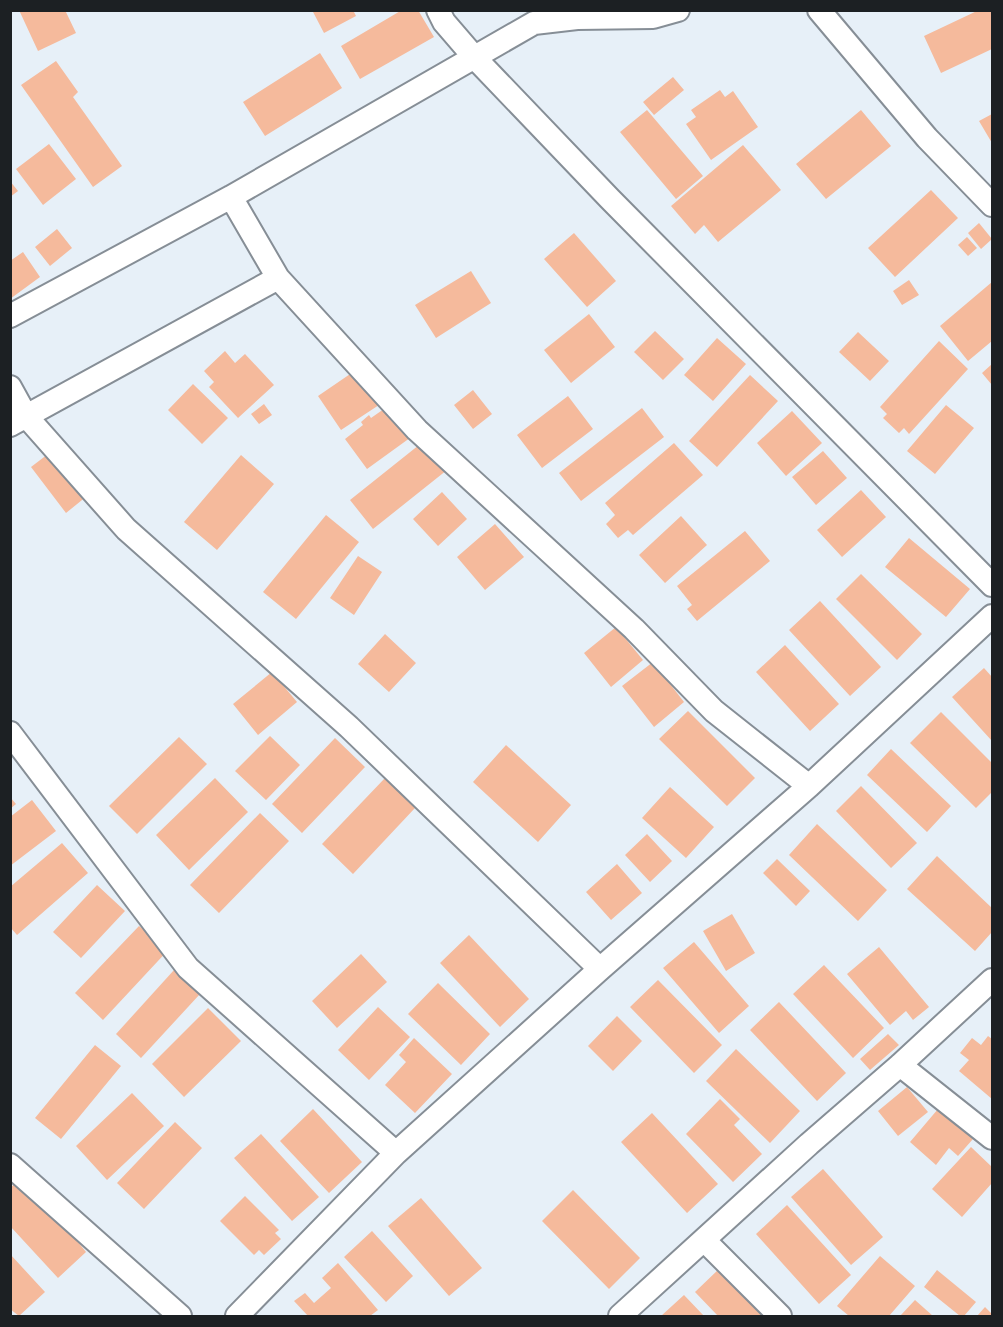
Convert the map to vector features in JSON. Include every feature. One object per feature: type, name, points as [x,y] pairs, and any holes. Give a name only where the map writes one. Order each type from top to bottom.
[{"type":"street","points":[[438,10],[444,21],[475,58],[610,199],[993,585]]},
{"type":"street","points":[[10,316],[231,197],[534,23],[577,18],[652,16],[678,10]]},
{"type":"street","points":[[819,10],[927,138],[993,206]]},
{"type":"street","points":[[231,197],[278,278],[417,430],[634,629],[714,711],[809,786]]},
{"type":"street","points":[[18,420],[278,278]]},
{"type":"street","points":[[10,387],[18,420],[126,529],[349,727],[600,969]]},
{"type":"street","points":[[237,1317],[396,1153],[600,969],[809,786],[993,616]]},
{"type":"street","points":[[10,733],[188,968],[396,1153]]},
{"type":"street","points":[[620,1317],[809,1143],[900,1065],[993,980]]},
{"type":"street","points":[[900,1065],[993,1138]]},
{"type":"street","points":[[10,1165],[180,1317]]},
{"type":"street","points":[[704,1240],[780,1317]]},
{"type":"building","points":[[19,10],[65,10],[76,33],[38,51]]},
{"type":"building","points":[[312,10],[353,10],[356,16],[324,33]]},
{"type":"building","points":[[402,10],[418,10],[434,37],[360,79],[341,46]]},
{"type":"building","points":[[979,10],[992,10],[992,49],[941,73],[924,36]]},
{"type":"building","points":[[320,53],[342,88],[265,136],[243,102]]},
{"type":"building","points":[[56,61],[78,92],[73,97],[122,166],[93,187],[21,85]]},
{"type":"building","points":[[673,77],[684,90],[654,115],[643,102]]},
{"type":"building","points":[[720,90],[725,97],[733,91],[758,127],[711,160],[686,124],[696,117],[691,110]]},
{"type":"building","points":[[647,110],[703,176],[676,199],[620,132]]},
{"type":"building","points":[[861,110],[891,146],[826,199],[796,164]]},
{"type":"building","points":[[992,114],[992,143],[979,121]]},
{"type":"building","points":[[49,144],[76,179],[43,205],[16,169]]},
{"type":"building","points":[[743,145],[781,190],[718,242],[704,225],[695,234],[671,206]]},
{"type":"building","points":[[10,181],[18,191],[10,197]]},
{"type":"building","points":[[931,190],[958,218],[895,277],[868,248]]},
{"type":"building","points":[[979,223],[992,239],[981,249],[968,233]]},
{"type":"building","points":[[57,229],[72,248],[50,266],[35,247]]},
{"type":"building","points":[[574,233],[616,281],[587,307],[544,259]]},
{"type":"building","points":[[967,237],[977,248],[968,256],[958,245]]},
{"type":"building","points":[[23,252],[40,277],[10,299],[10,261]]},
{"type":"building","points":[[471,271],[491,303],[436,338],[415,305]]},
{"type":"building","points":[[909,280],[919,295],[902,305],[893,291]]},
{"type":"building","points":[[992,282],[992,341],[968,361],[940,326]]},
{"type":"building","points":[[589,314],[615,347],[571,383],[544,350]]},
{"type":"building","points":[[655,331],[684,359],[663,380],[634,352]]},
{"type":"building","points":[[858,332],[889,361],[870,381],[839,352]]},
{"type":"building","points":[[717,338],[746,364],[713,401],[684,375]]},
{"type":"building","points":[[939,341],[968,369],[909,434],[904,428],[899,433],[883,418],[887,414],[880,407]]},
{"type":"building","points":[[225,351],[235,363],[245,354],[274,385],[238,418],[209,387],[214,382],[204,371]]},
{"type":"building","points":[[992,364],[992,385],[982,373]]},
{"type":"building","points":[[356,370],[379,405],[341,430],[318,396]]},
{"type":"building","points":[[750,375],[778,401],[717,467],[689,441]]},
{"type":"building","points":[[193,384],[228,418],[202,444],[168,410]]},
{"type":"building","points":[[473,390],[492,414],[473,429],[454,405]]},
{"type":"building","points":[[568,396],[593,429],[542,468],[517,435]]},
{"type":"building","points":[[264,404],[272,415],[259,424],[251,414]]},
{"type":"building","points":[[391,404],[414,435],[367,469],[345,439],[363,425],[361,422],[369,415],[371,418]]},
{"type":"building","points":[[946,405],[974,428],[935,474],[907,451]]},
{"type":"building","points":[[642,408],[664,437],[581,501],[559,473]]},
{"type":"building","points":[[792,411],[822,443],[786,476],[757,443]]},
{"type":"building","points":[[424,441],[447,470],[373,529],[350,500]]},
{"type":"building","points":[[674,443],[703,475],[633,535],[628,530],[618,538],[606,524],[615,515],[605,503]]},
{"type":"building","points":[[52,451],[87,496],[66,513],[31,467]]},
{"type":"building","points":[[823,451],[847,478],[816,505],[792,477]]},
{"type":"building","points":[[241,455],[274,484],[217,550],[184,522]]},
{"type":"building","points":[[861,490],[886,517],[842,557],[817,530]]},
{"type":"building","points":[[442,492],[467,519],[438,546],[413,519]]},
{"type":"building","points":[[326,515],[359,542],[296,619],[263,592]]},
{"type":"building","points":[[681,516],[707,545],[665,583],[639,555]]},
{"type":"building","points":[[495,524],[524,557],[485,590],[457,557]]},
{"type":"building","points":[[745,531],[770,561],[697,621],[687,609],[692,605],[677,586]]},
{"type":"building","points":[[909,538],[970,589],[946,617],[885,567]]},
{"type":"building","points":[[358,556],[382,572],[354,615],[330,598]]},
{"type":"building","points":[[861,574],[922,634],[897,660],[836,599]]},
{"type":"building","points":[[820,601],[881,667],[850,696],[789,630]]},
{"type":"building","points":[[616,627],[643,660],[611,687],[584,653]]},
{"type":"building","points":[[385,634],[416,663],[389,692],[358,664]]},
{"type":"building","points":[[785,645],[839,704],[810,731],[756,672]]},
{"type":"building","points":[[653,662],[684,702],[654,727],[622,686]]},
{"type":"building","points":[[984,668],[992,677],[992,741],[952,697]]},
{"type":"building","points":[[272,672],[297,702],[258,735],[233,704]]},
{"type":"building","points":[[688,711],[755,778],[727,806],[659,739]]},
{"type":"building","points":[[941,712],[992,763],[992,792],[976,808],[910,743]]},
{"type":"building","points":[[270,736],[300,765],[266,800],[235,771]]},
{"type":"building","points":[[179,737],[207,764],[137,834],[109,806]]},
{"type":"building","points":[[335,738],[365,767],[302,833],[272,804]]},
{"type":"building","points":[[506,745],[571,805],[538,842],[473,782]]},
{"type":"building","points":[[891,749],[951,806],[927,832],[867,775]]},
{"type":"building","points":[[215,778],[248,812],[189,870],[156,835]]},
{"type":"building","points":[[385,778],[415,808],[353,874],[322,844]]},
{"type":"building","points":[[861,786],[917,843],[891,868],[836,811]]},
{"type":"building","points":[[670,787],[714,827],[686,858],[642,818]]},
{"type":"building","points":[[10,797],[16,804],[10,809]]},
{"type":"building","points":[[32,800],[56,831],[10,866],[10,817]]},
{"type":"building","points":[[260,813],[289,841],[219,913],[190,885]]},
{"type":"building","points":[[817,824],[887,890],[858,921],[789,855]]},
{"type":"building","points":[[647,834],[672,861],[650,882],[625,855]]},
{"type":"building","points":[[62,843],[88,873],[17,935],[10,927],[10,887]]},
{"type":"building","points":[[937,856],[992,908],[992,932],[975,951],[907,889]]},
{"type":"building","points":[[777,859],[810,891],[796,906],[763,873]]},
{"type":"building","points":[[617,864],[642,893],[611,920],[586,892]]},
{"type":"building","points":[[97,885],[125,911],[81,958],[53,932]]},
{"type":"building","points":[[732,914],[755,953],[726,971],[703,931]]},
{"type":"building","points":[[139,926],[171,947],[103,1020],[75,993]]},
{"type":"building","points":[[469,935],[529,999],[500,1027],[440,963]]},
{"type":"building","points":[[694,942],[749,1006],[719,1033],[663,968]]},
{"type":"building","points":[[879,947],[929,1007],[913,1020],[906,1011],[890,1025],[847,974]]},
{"type":"building","points":[[361,954],[387,982],[337,1028],[312,1001]]},
{"type":"building","points":[[824,965],[884,1028],[853,1058],[793,994]]},
{"type":"building","points":[[174,970],[200,994],[141,1058],[116,1034]]},
{"type":"building","points":[[658,980],[722,1045],[694,1073],[630,1007]]},
{"type":"building","points":[[438,983],[490,1034],[461,1065],[408,1014]]},
{"type":"building","points":[[779,1002],[846,1073],[817,1101],[750,1030]]},
{"type":"building","points":[[378,1007],[410,1037],[369,1080],[338,1050]]},
{"type":"building","points":[[208,1008],[241,1041],[184,1097],[152,1064]]},
{"type":"building","points":[[617,1016],[642,1041],[613,1071],[588,1046]]},
{"type":"building","points":[[888,1034],[899,1045],[870,1070],[860,1059]]},
{"type":"building","points":[[988,1036],[992,1039],[992,1099],[959,1071],[969,1060],[960,1053],[972,1038],[981,1045]]},
{"type":"building","points":[[414,1038],[452,1074],[415,1113],[385,1085],[406,1062],[399,1055]]},
{"type":"building","points":[[95,1045],[121,1066],[61,1139],[35,1118]]},
{"type":"building","points":[[736,1049],[800,1111],[770,1143],[706,1081]]},
{"type":"building","points":[[907,1087],[928,1112],[898,1136],[878,1111]]},
{"type":"building","points":[[132,1093],[164,1126],[107,1180],[76,1146]]},
{"type":"building","points":[[720,1099],[740,1119],[734,1125],[762,1154],[733,1182],[686,1134]]},
{"type":"building","points":[[313,1109],[362,1162],[329,1193],[280,1141]]},
{"type":"building","points":[[938,1109],[973,1139],[958,1156],[949,1148],[936,1165],[910,1142]]},
{"type":"building","points":[[652,1113],[718,1184],[687,1213],[621,1142]]},
{"type":"building","points":[[175,1122],[202,1148],[144,1209],[117,1183]]},
{"type":"building","points":[[261,1134],[319,1197],[292,1221],[234,1158]]},
{"type":"building","points":[[971,1147],[992,1167],[992,1183],[962,1217],[932,1189]]},
{"type":"building","points":[[823,1169],[883,1237],[851,1265],[791,1197]]},
{"type":"building","points":[[20,1179],[76,1235],[74,1237],[86,1252],[58,1278],[10,1226],[10,1188]]},
{"type":"building","points":[[573,1190],[640,1258],[609,1289],[542,1221]]},
{"type":"building","points":[[245,1196],[279,1230],[275,1233],[281,1239],[264,1255],[259,1250],[254,1255],[220,1221]]},
{"type":"building","points":[[421,1198],[482,1268],[449,1296],[388,1226]]},
{"type":"building","points":[[787,1205],[851,1275],[819,1304],[756,1234]]},
{"type":"building","points":[[372,1231],[413,1276],[386,1302],[344,1257]]},
{"type":"building","points":[[10,1254],[45,1292],[19,1316],[10,1309]]},
{"type":"building","points":[[880,1256],[915,1286],[889,1316],[849,1316],[837,1306]]},
{"type":"building","points":[[338,1263],[378,1310],[370,1316],[308,1316],[294,1301],[305,1293],[314,1303],[331,1288],[322,1278]]},
{"type":"building","points":[[720,1268],[765,1316],[718,1316],[695,1292]]},
{"type":"building","points":[[937,1270],[976,1302],[964,1316],[960,1316],[924,1287]]},
{"type":"building","points":[[684,1295],[704,1316],[661,1316]]},
{"type":"building","points":[[915,1300],[933,1316],[900,1316]]},
{"type":"building","points":[[985,1307],[992,1316],[977,1316]]}]
